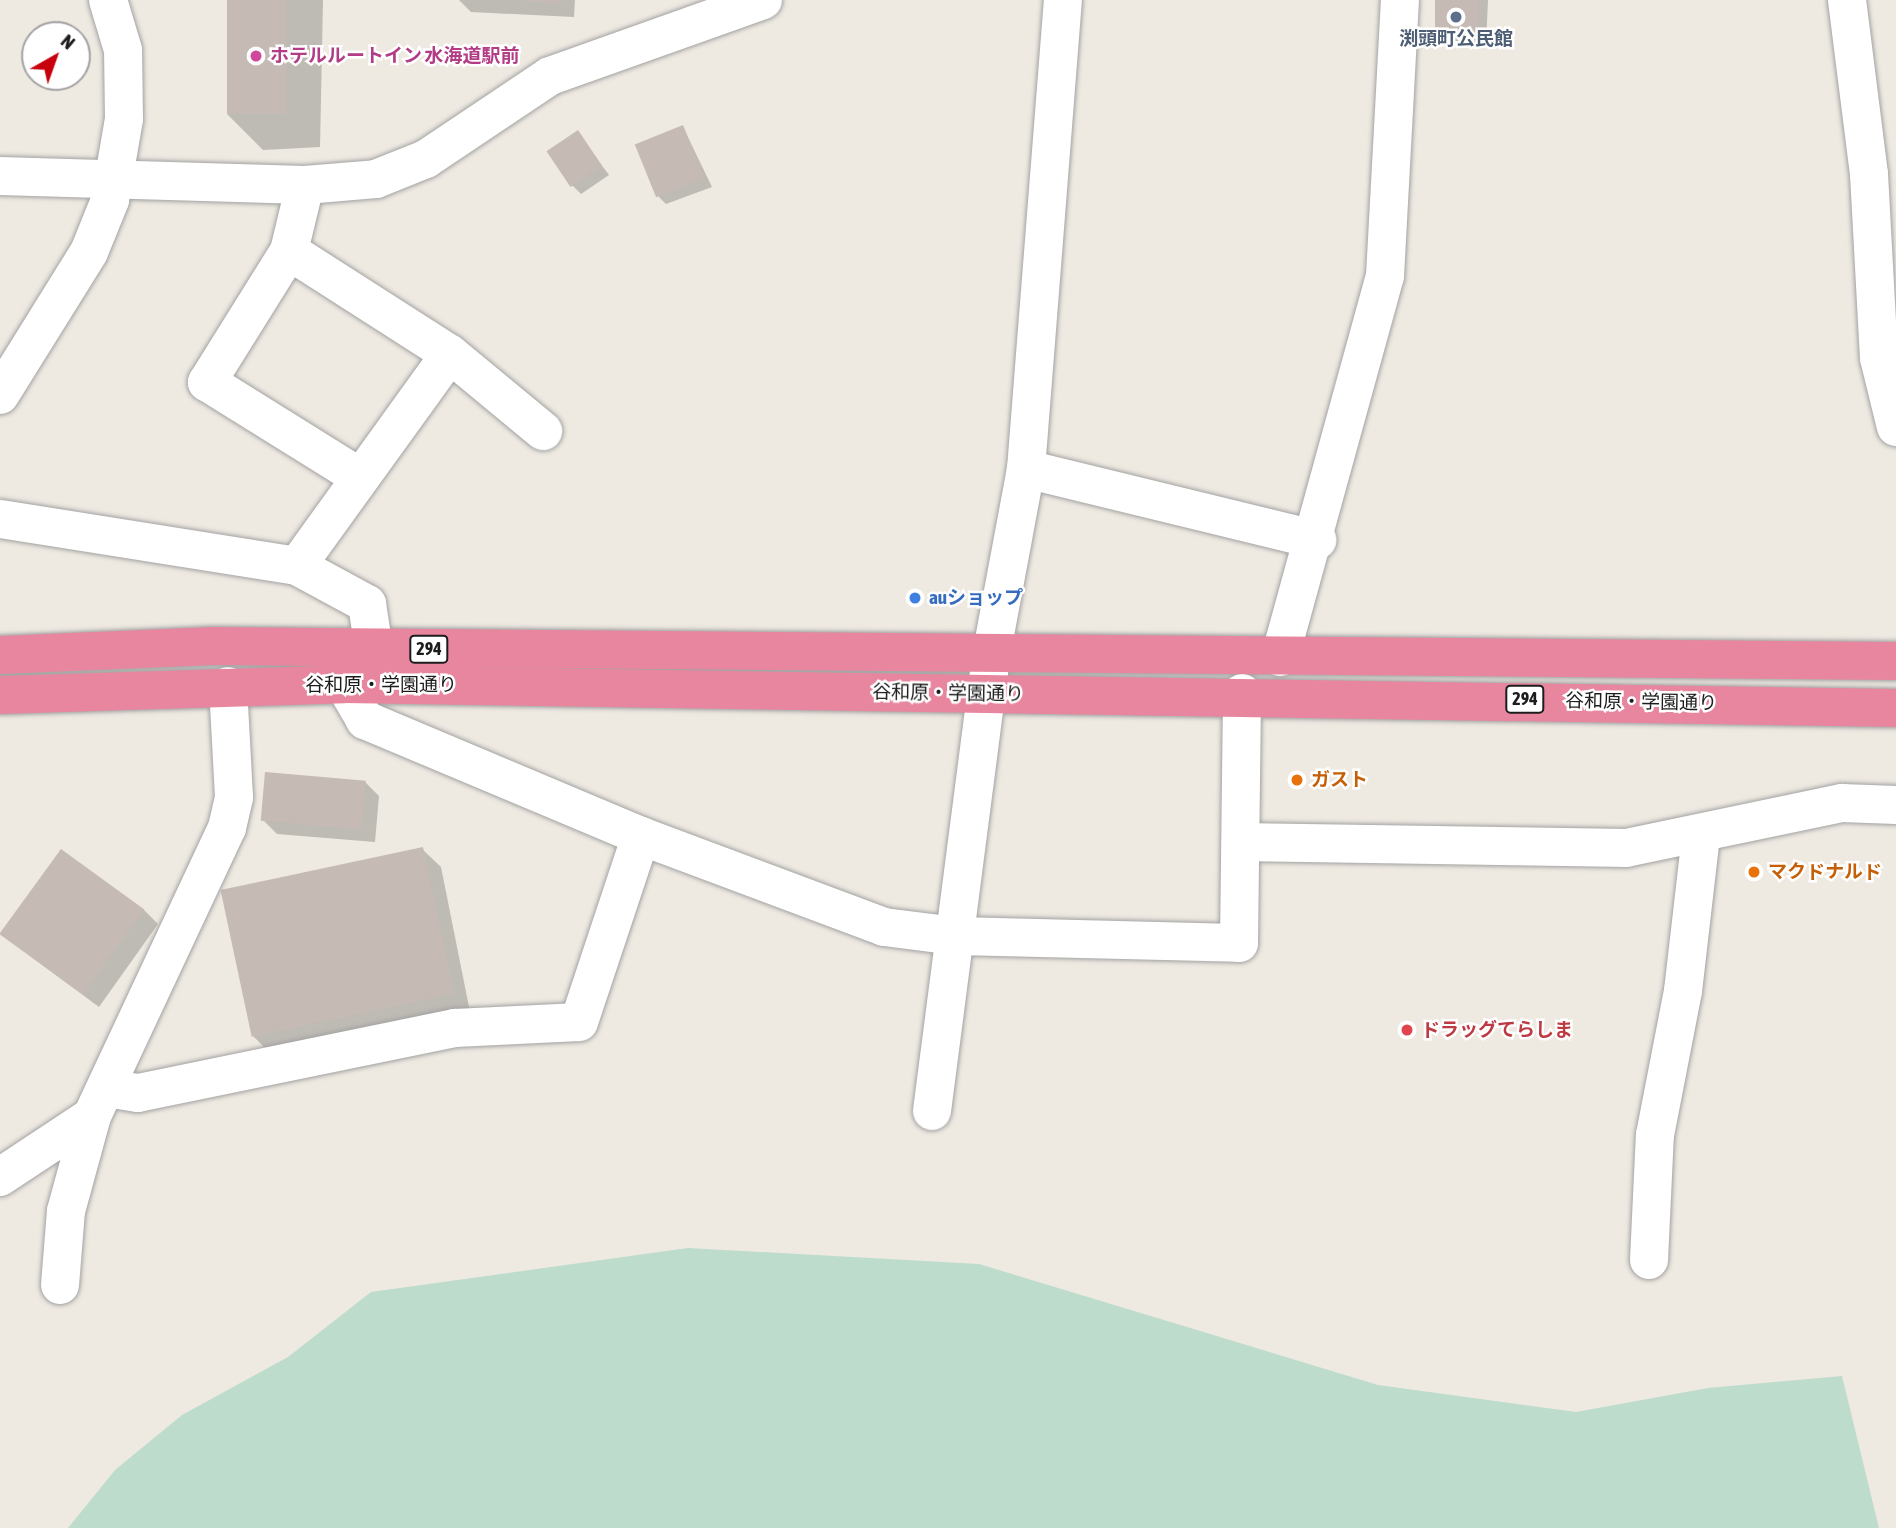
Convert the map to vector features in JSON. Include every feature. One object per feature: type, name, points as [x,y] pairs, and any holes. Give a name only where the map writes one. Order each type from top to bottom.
[{"type":"highway","name":"谷和原・学園通り","points":[[0,655],[214,646],[991,656],[1896,661]]},
{"type":"highway","name":"谷和原・学園通り","points":[[0,695],[344,684],[987,694],[1242,693],[1896,708]]},
{"type":"street","points":[[0,396],[89,252],[116,176],[124,119],[123,50],[108,0]]},
{"type":"street","points":[[0,176],[116,176],[305,185],[376,179],[426,159],[550,76],[763,0]]},
{"type":"street","points":[[932,1111],[991,656],[1026,469],[1063,0]]},
{"type":"street","points":[[1280,657],[1317,540],[1385,276],[1400,0]]},
{"type":"street","points":[[1847,0],[1869,174],[1879,358],[1896,426]]},
{"type":"street","points":[[305,185],[289,251],[206,382],[358,476]]},
{"type":"street","points":[[289,251],[450,354],[543,431]]},
{"type":"street","points":[[297,566],[358,476],[450,354]]},
{"type":"street","points":[[1026,469],[1317,540]]},
{"type":"street","points":[[0,519],[297,566],[367,604],[374,650]]},
{"type":"street","points":[[344,684],[365,720],[641,836],[884,927],[956,936],[1239,943],[1242,693]]},
{"type":"street","points":[[60,1285],[66,1211],[99,1102],[227,828],[234,797],[228,686]]},
{"type":"street","points":[[1242,842],[1626,848],[1701,835],[1842,803],[1896,805]]},
{"type":"street","points":[[1649,1261],[1655,1135],[1683,991],[1701,835]]},
{"type":"street","points":[[0,1177],[99,1102],[455,1028],[579,1022],[641,836]]},
{"type":"green space","points":[[688,1248],[979,1264],[1378,1385],[1576,1412],[1708,1388],[1842,1376],[1879,1528],[68,1528],[115,1470],[182,1415],[288,1357],[371,1292]]},
{"type":"building","name":"ホテルルートイン 水海道駅前","points":[[227,0],[286,0],[286,114],[227,114]]},
{"type":"building","points":[[561,0],[561,4],[527,2]]},
{"type":"building","name":"渕頭町公民館","points":[[1435,0],[1479,0],[1479,34],[1435,34]]},
{"type":"building","points":[[683,125],[704,178],[656,197],[635,144]]},
{"type":"building","points":[[578,130],[602,166],[571,187],[546,151]]},
{"type":"building","points":[[265,772],[366,781],[361,830],[261,821]]},
{"type":"building","points":[[423,847],[454,994],[252,1037],[221,890]]},
{"type":"building","points":[[61,849],[144,910],[83,994],[0,934]]},
{"type":"place","name":"渕頭町公民館","points":[[1456,17]]},
{"type":"place","name":"ホテルルートイン 水海道駅前","points":[[256,56]]},
{"type":"place","name":"auショップ","points":[[915,598]]},
{"type":"place","name":"ガスト","points":[[1297,780]]},
{"type":"place","name":"マクドナルド","points":[[1754,872]]},
{"type":"place","name":"ドラッグてらしま","points":[[1407,1030]]}]
